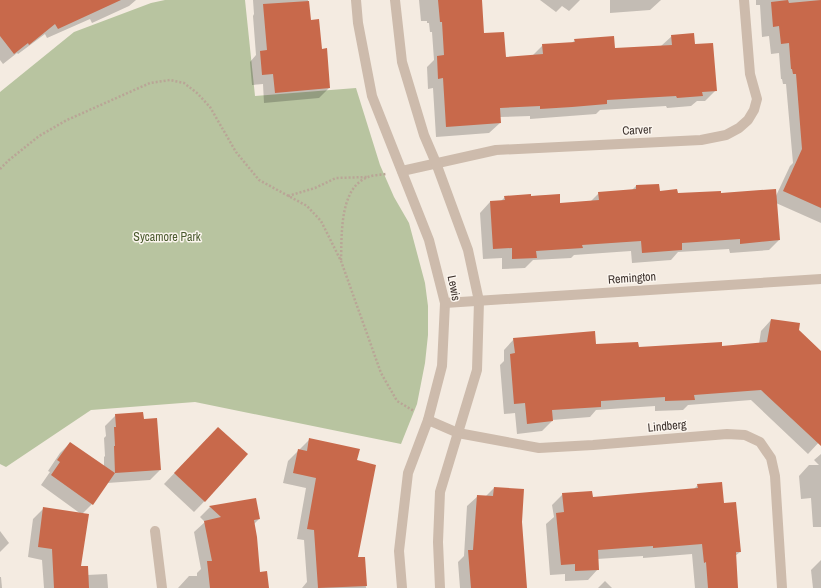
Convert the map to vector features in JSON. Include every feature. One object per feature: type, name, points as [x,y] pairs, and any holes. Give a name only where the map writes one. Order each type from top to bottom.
[{"type":"street","name":"Lewis","points":[[356,0],[358,23],[372,96],[429,240],[445,304],[442,366],[428,420],[408,473],[399,551],[402,588]]},
{"type":"street","name":"Lewis","points":[[395,0],[402,62],[424,135],[436,163],[468,250],[479,301],[477,370],[440,492],[438,542],[440,588]]},
{"type":"street","name":"Carver","points":[[402,171],[496,150],[701,140],[726,135],[739,128],[748,120],[754,110],[757,99],[750,74],[744,0]]},
{"type":"street","name":"Remington","points":[[445,304],[821,279]]},
{"type":"street","name":"Lindberg","points":[[428,420],[458,433],[539,448],[727,434],[745,435],[760,442],[771,458],[775,476],[782,588]]},
{"type":"street","points":[[155,531],[162,588]]},
{"type":"path","points":[[0,169],[39,136],[68,120],[150,83],[170,80],[184,83],[197,93],[210,107],[236,152],[259,180],[307,206],[321,221],[341,261],[381,373],[397,401],[428,420]]},
{"type":"path","points":[[288,196],[315,188],[336,178],[367,177],[402,171]]},
{"type":"path","points":[[341,261],[345,206],[353,187],[367,177]]},
{"type":"green space","name":"Sycamore Park","points":[[165,0],[245,0],[255,96],[356,88],[380,165],[394,197],[409,223],[425,283],[428,306],[428,335],[425,363],[417,404],[401,444],[195,402],[91,410],[6,467],[0,464],[0,92],[74,32],[151,3]]},
{"type":"building","points":[[0,0],[121,0],[58,29],[55,24],[29,45],[28,43],[14,54],[0,36]]},
{"type":"building","points":[[438,0],[482,0],[484,33],[504,32],[506,57],[543,54],[542,44],[575,42],[574,39],[614,36],[615,48],[672,45],[671,35],[694,33],[695,44],[713,43],[717,91],[702,92],[703,96],[607,100],[607,104],[572,107],[540,109],[540,106],[500,108],[501,123],[446,127],[443,78],[438,79],[437,56],[444,55],[442,22],[440,22]]},
{"type":"building","points":[[788,0],[789,3],[821,0],[821,208],[783,191],[802,149],[796,74],[793,74],[791,69],[789,43],[781,44],[779,26],[773,27],[771,2]]},
{"type":"building","points":[[309,1],[311,20],[319,19],[322,49],[327,48],[330,88],[275,93],[273,74],[262,75],[260,51],[267,50],[263,4]]},
{"type":"building","points":[[659,184],[660,191],[677,189],[678,193],[721,191],[721,193],[776,189],[780,240],[740,244],[740,239],[682,243],[682,250],[642,253],[641,241],[582,245],[583,248],[536,251],[537,258],[512,259],[512,248],[493,249],[490,201],[505,200],[504,196],[531,194],[531,196],[560,194],[560,203],[599,200],[598,192],[636,189],[636,185]]},
{"type":"building","points":[[771,319],[800,323],[799,330],[821,351],[821,446],[761,390],[694,395],[695,400],[665,401],[665,397],[601,401],[601,407],[552,410],[553,421],[527,424],[525,403],[514,404],[510,354],[515,353],[513,338],[595,331],[596,344],[638,342],[639,347],[722,342],[722,346],[767,342]]},
{"type":"building","points":[[143,412],[144,419],[157,418],[161,470],[115,473],[115,414]]},
{"type":"building","points":[[218,427],[248,454],[205,502],[174,473]]},
{"type":"building","points":[[309,438],[360,449],[357,460],[376,465],[358,557],[365,557],[367,586],[318,588],[314,530],[307,529],[316,478],[293,473],[298,449],[307,451]]},
{"type":"building","points":[[70,442],[115,473],[93,505],[51,475],[60,462],[57,460]]},
{"type":"building","points":[[722,482],[724,503],[736,502],[741,552],[736,552],[738,588],[708,588],[706,562],[704,563],[702,544],[598,550],[599,570],[575,571],[575,564],[561,565],[556,513],[564,512],[562,493],[592,491],[593,497],[698,488],[697,484]]},
{"type":"building","points":[[494,487],[524,489],[522,522],[527,588],[471,588],[468,550],[473,550],[477,495],[493,496]]},
{"type":"building","points":[[256,498],[260,519],[254,520],[260,572],[267,571],[269,588],[210,588],[207,561],[212,561],[204,521],[221,517],[209,506]]},
{"type":"building","points":[[43,507],[89,514],[81,566],[88,566],[89,588],[54,588],[52,549],[38,547]]}]
